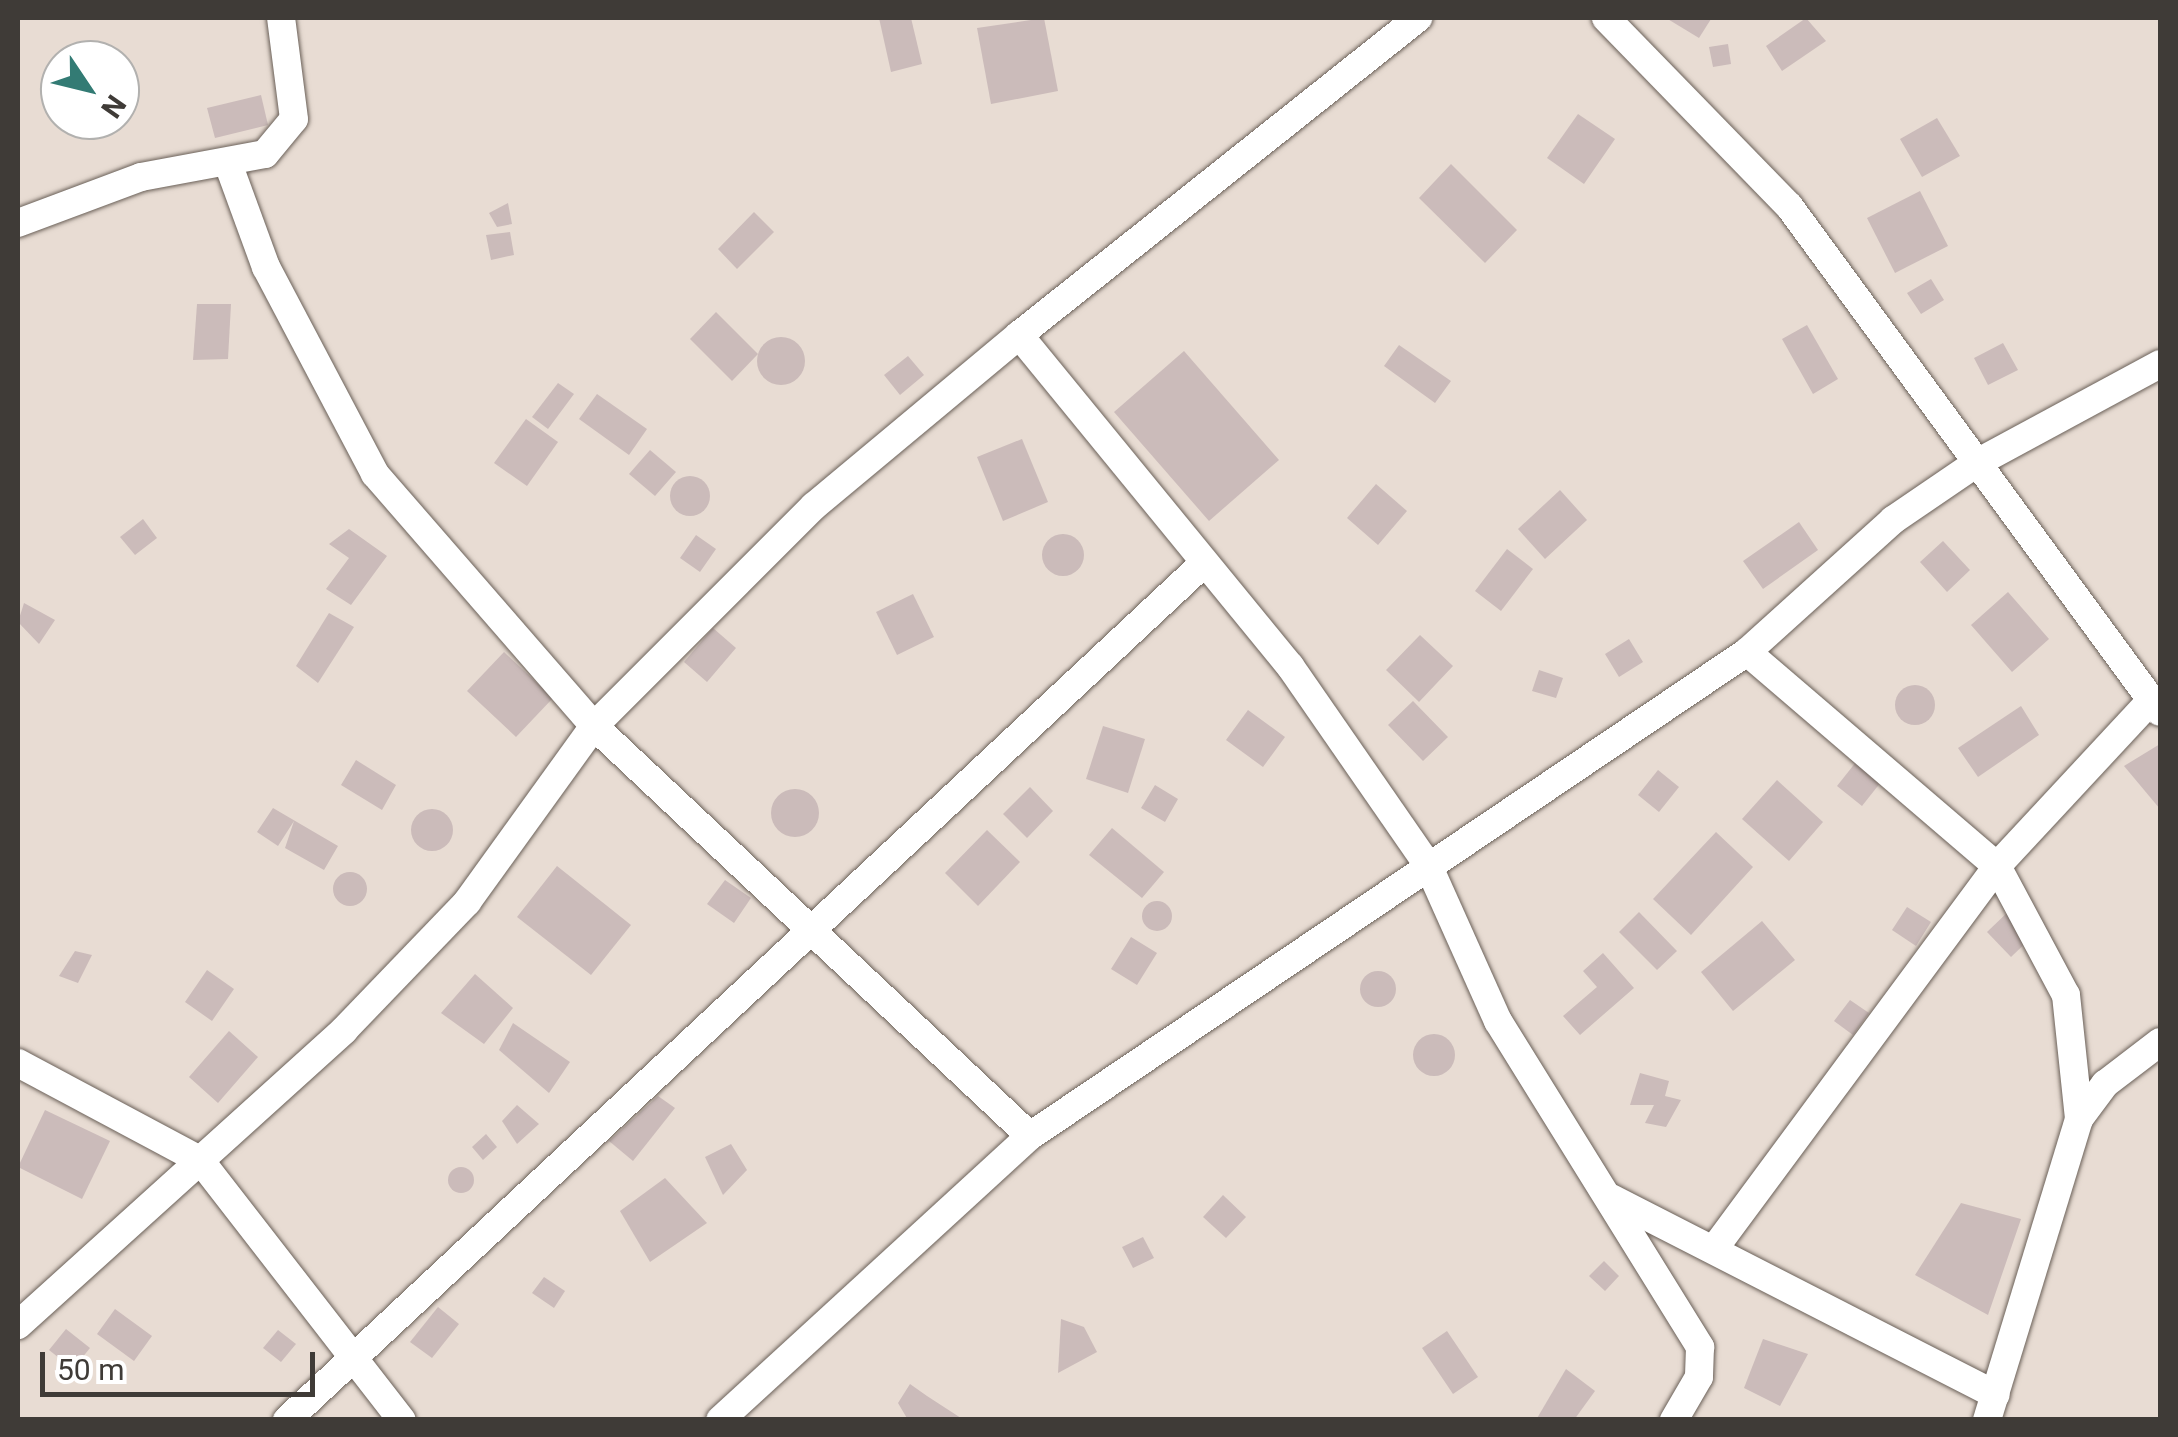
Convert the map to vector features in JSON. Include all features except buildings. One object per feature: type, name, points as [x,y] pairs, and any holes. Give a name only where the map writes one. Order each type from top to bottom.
[{"type":"street","points":[[18,223],[142,177],[229,166],[265,154],[294,119],[281,18]]},
{"type":"street","points":[[18,1325],[200,1160],[467,902],[594,726],[814,506],[1018,335],[1418,18]]},
{"type":"street","points":[[1606,18],[1789,206],[2156,706],[1996,866],[1714,1249]]},
{"type":"street","points":[[229,166],[266,267],[375,474],[594,726],[816,928],[1030,1136]]},
{"type":"street","points":[[1018,335],[1290,666],[1430,867],[1498,1021],[1700,1347],[1699,1377],[1674,1420]]},
{"type":"street","points":[[720,1420],[1030,1136],[1747,652],[1893,520],[1975,464],[2160,364]]},
{"type":"street","points":[[288,1420],[350,1354],[816,928],[1204,563]]},
{"type":"street","points":[[1747,652],[1996,866],[2066,995],[2078,1119]]},
{"type":"street","points":[[1611,1198],[1714,1249],[1991,1407],[2078,1119],[2104,1084],[2160,1042]]},
{"type":"street","points":[[18,1063],[200,1160],[402,1420]]}]
